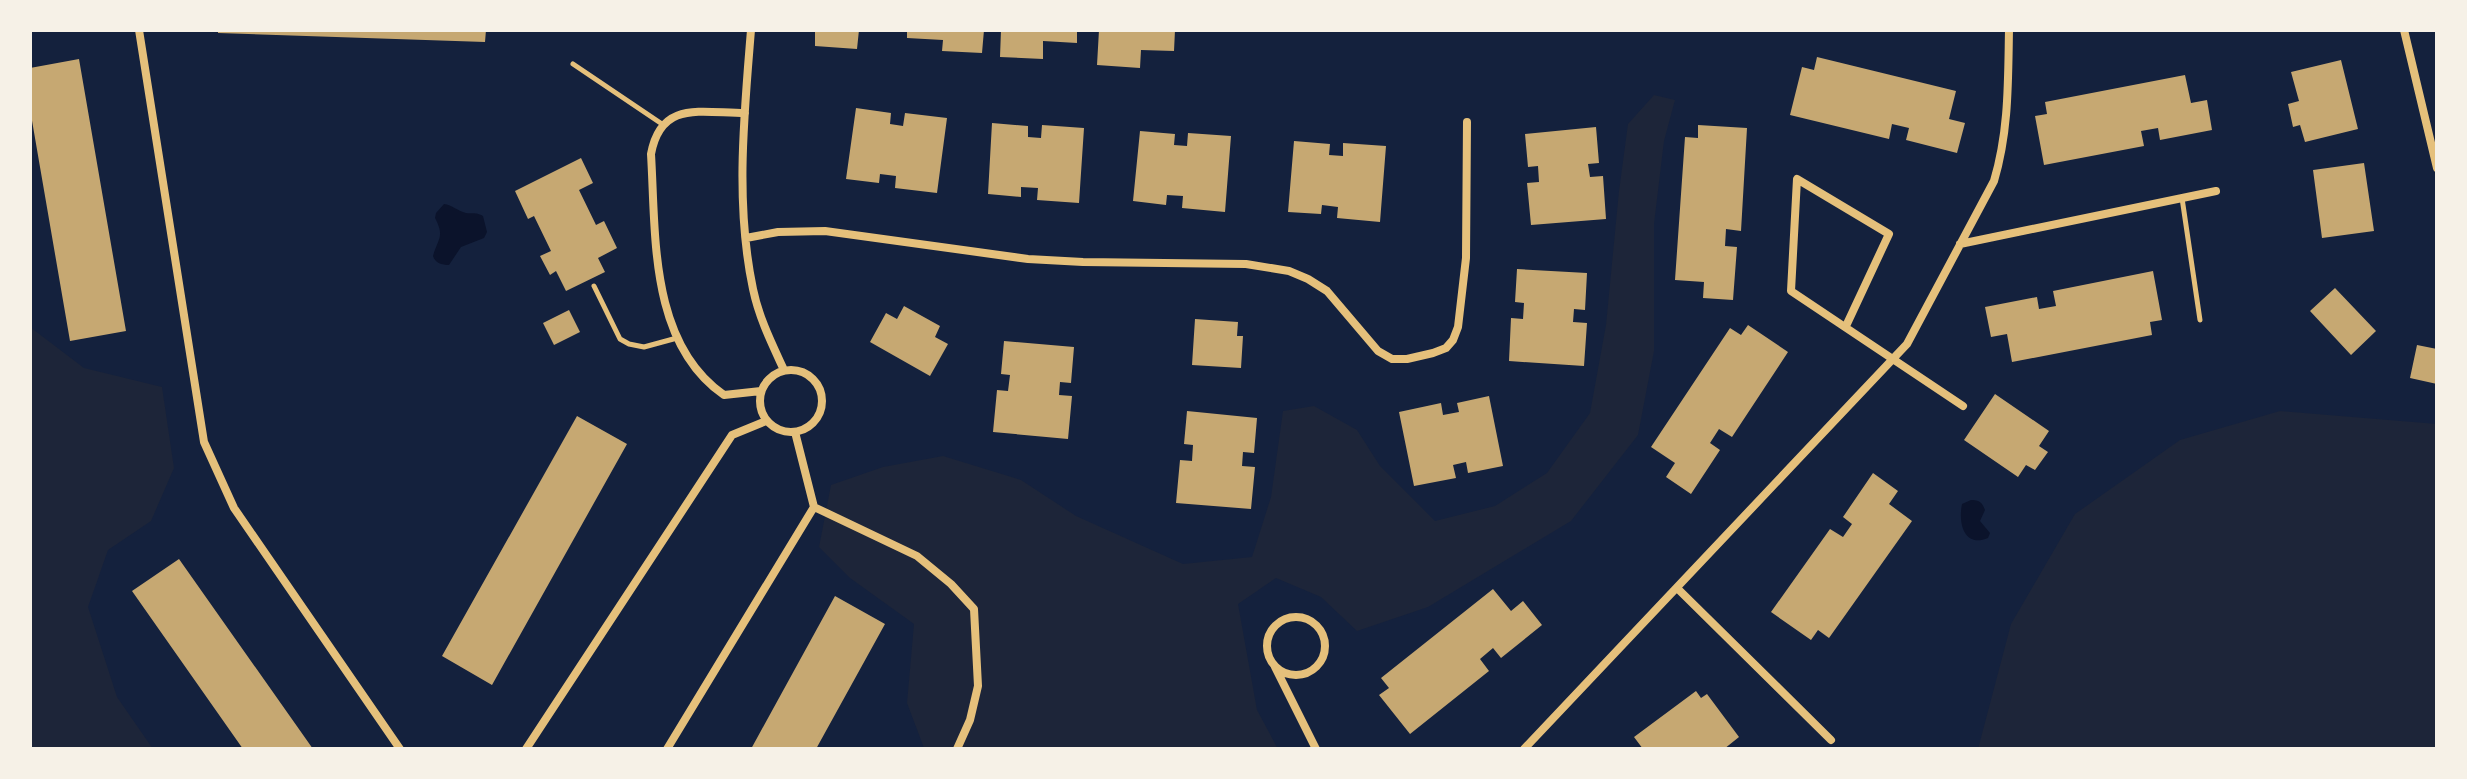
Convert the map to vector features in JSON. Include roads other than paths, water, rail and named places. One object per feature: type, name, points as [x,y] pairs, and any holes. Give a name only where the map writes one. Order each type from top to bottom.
[{"type":"street","points":[[139,30],[204,442],[234,508],[400,749]]},
{"type":"street","points":[[751,30],[742,196],[746,238],[753,290],[767,335],[784,370]]},
{"type":"street","points":[[1524,749],[1907,344],[1994,181],[2007,112],[2009,30]]},
{"type":"street","points":[[2404,30],[2437,168]]},
{"type":"street","points":[[745,113],[679,113],[662,124],[651,154],[658,260],[664,298],[678,338],[688,359],[708,384],[724,395],[761,391]]},
{"type":"street","points":[[746,238],[787,231],[825,231],[1028,259],[1246,264],[1289,271],[1327,291],[1378,351],[1392,359],[1407,359],[1446,348],[1458,327],[1466,258],[1467,122]]},
{"type":"street","points":[[1846,326],[1889,234],[1797,179],[1791,291],[1963,406]]},
{"type":"street","points":[[1960,244],[2216,191]]},
{"type":"street","points":[[784,370],[804,372],[812,378],[822,395],[822,405],[813,423],[795,432],[774,428],[766,421],[759,401],[766,381],[784,370]]},
{"type":"street","points":[[526,749],[732,435],[766,421]]},
{"type":"street","points":[[667,749],[814,507],[795,432]]},
{"type":"street","points":[[814,507],[917,556],[951,584],[974,609],[978,686],[970,720],[957,749]]},
{"type":"street","points":[[1677,588],[1831,740]]},
{"type":"street","points":[[1274,664],[1292,676],[1311,672],[1319,665],[1326,647],[1320,629],[1305,618],[1286,618],[1278,623],[1268,639],[1267,649],[1274,664],[1316,749]]},
{"type":"lane","points":[[573,64],[662,124]]},
{"type":"lane","points":[[2182,198],[2200,320]]},
{"type":"lane","points":[[594,286],[620,339],[644,347],[678,338]]}]
